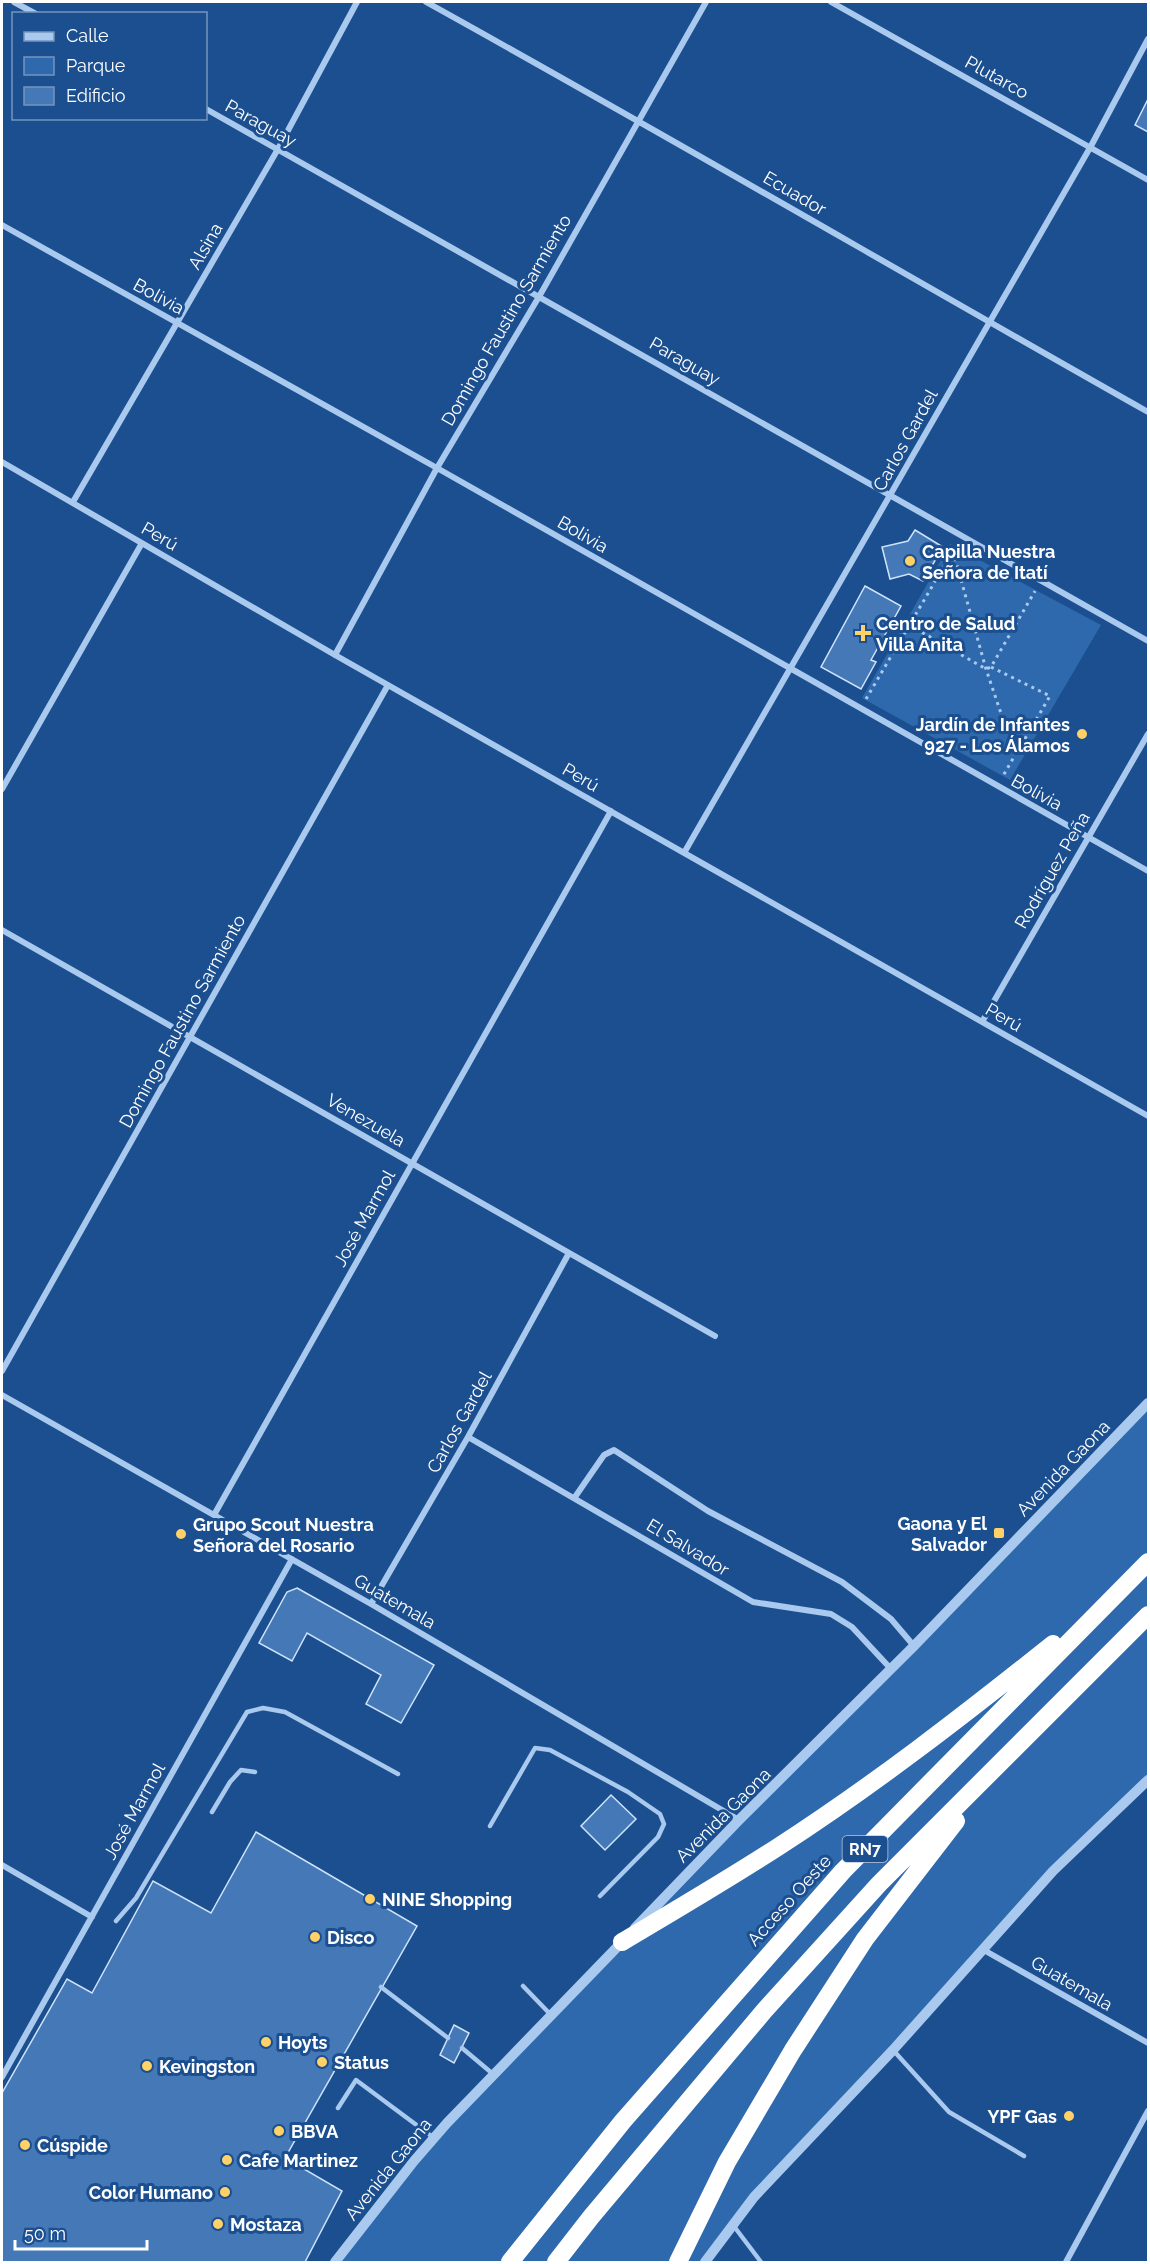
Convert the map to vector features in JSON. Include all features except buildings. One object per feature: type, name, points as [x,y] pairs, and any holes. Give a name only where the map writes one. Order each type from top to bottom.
[{"type":"highway","name":"Acceso Oeste","points":[[510,2262],[623,2121],[835,1880],[1149,1562]]},
{"type":"highway","points":[[622,1942],[780,1846],[879,1778],[1003,1684],[1120,1590]]},
{"type":"highway","name":"RN7","points":[[556,2262],[764,2011],[879,1884],[1149,1615]]},
{"type":"highway","points":[[678,2262],[727,2162],[792,2050],[865,1939],[1004,1758]]},
{"type":"street","points":[[14,2],[32,12]]},
{"type":"street","name":"Alsina","points":[[73,502],[278,149],[357,2]]},
{"type":"street","name":"Ecuador","points":[[426,2],[639,120],[989,322],[1149,411]]},
{"type":"street","name":"Domingo Faustino Sarmiento","points":[[335,655],[437,468],[540,296],[706,2]]},
{"type":"street","name":"Plutarco","points":[[831,2],[1149,180]]},
{"type":"street","name":"Carlos Gardel","points":[[684,853],[1091,147],[1149,39]]},
{"type":"street","name":"Paraguay","points":[[207,110],[1149,641]]},
{"type":"street","name":"Bolivia","points":[[2,225],[1149,871]]},
{"type":"street","name":"Perú","points":[[2,462],[335,655],[1149,1116]]},
{"type":"street","points":[[2,789],[142,543]]},
{"type":"street","name":"Domingo Faustino Sarmiento","points":[[2,1371],[388,685]]},
{"type":"street","name":"Rodríguez Peña","points":[[982,1022],[1149,734]]},
{"type":"street","name":"José Marmol","points":[[214,1515],[611,811]]},
{"type":"street","name":"Venezuela","points":[[2,930],[715,1335]]},
{"type":"street","name":"Carlos Gardel","points":[[371,1604],[468,1437],[569,1253]]},
{"type":"street","name":"Guatemala","points":[[2,1395],[371,1604],[739,1820]]},
{"type":"street","name":"Avenida Gaona","points":[[335,2262],[434,2138],[493,2074],[739,1820],[914,1646],[1149,1403]]},
{"type":"street","name":"El Salvador","points":[[468,1437],[753,1602],[831,1614],[852,1627],[891,1669]]},
{"type":"street","points":[[575,1497],[604,1455],[614,1450],[708,1511],[842,1582],[891,1619],[914,1646]]},
{"type":"street","name":"José Marmol","points":[[2,2077],[292,1559]]},
{"type":"street","points":[[705,2262],[754,2197],[893,2050],[1053,1871],[1148,1782]]},
{"type":"street","points":[[2,1865],[92,1917]]},
{"type":"street","name":"Guatemala","points":[[982,1949],[1149,2043]]},
{"type":"street","points":[[1066,2262],[1149,2111]]},
{"type":"lane","points":[[117,1922],[136,1898],[247,1712],[263,1708],[285,1712],[398,1774]]},
{"type":"lane","points":[[490,1826],[535,1748],[550,1750],[628,1792],[660,1814],[664,1824],[658,1837],[600,1896]]},
{"type":"lane","points":[[212,1812],[230,1782],[241,1770],[255,1772]]},
{"type":"lane","points":[[523,1986],[551,2015]]},
{"type":"lane","points":[[381,1987],[448,2038]]},
{"type":"lane","points":[[462,2048],[493,2074]]},
{"type":"lane","points":[[893,2050],[949,2112],[1024,2156]]},
{"type":"lane","points":[[338,2109],[356,2080],[434,2138]]},
{"type":"lane","points":[[733,2225],[761,2262]]},
{"type":"path","points":[[860,708],[962,535]]},
{"type":"path","points":[[952,551],[986,669],[1016,755]]},
{"type":"path","points":[[986,669],[991,667],[1041,580]]},
{"type":"path","points":[[909,625],[986,669]]},
{"type":"path","points":[[991,667],[1050,696],[997,787]]},
{"type":"green space","points":[[950,544],[1101,625],[1010,780],[862,698]]},
{"type":"green space","points":[[1148,1403],[1148,1780],[1053,1871],[754,2197],[705,2262],[335,2262],[414,2161]]},
{"type":"place","name":"Capilla Nuestra Señora de Itatí","points":[[910,561]]},
{"type":"place","name":"Centro de Salud Villa Anita","points":[[863,633]]},
{"type":"place","name":"Jardín de Infantes 927 - Los Álamos","points":[[1082,734]]},
{"type":"place","name":"Gaona y El Salvador","points":[[999,1533]]},
{"type":"place","name":"Grupo Scout Nuestra Señora del Rosario","points":[[181,1534]]},
{"type":"place","name":"NINE Shopping","points":[[370,1899]]},
{"type":"place","name":"Disco","points":[[315,1937]]},
{"type":"place","name":"Hoyts","points":[[266,2042]]},
{"type":"place","name":"Status","points":[[322,2062]]},
{"type":"place","name":"Kevingston","points":[[147,2066]]},
{"type":"place","name":"YPF Gas","points":[[1069,2116]]},
{"type":"place","name":"BBVA","points":[[279,2131]]},
{"type":"place","name":"Cúspide","points":[[25,2145]]},
{"type":"place","name":"Cafe Martinez","points":[[227,2160]]},
{"type":"place","name":"Color Humano","points":[[225,2192]]},
{"type":"place","name":"Mostaza","points":[[218,2224]]}]
